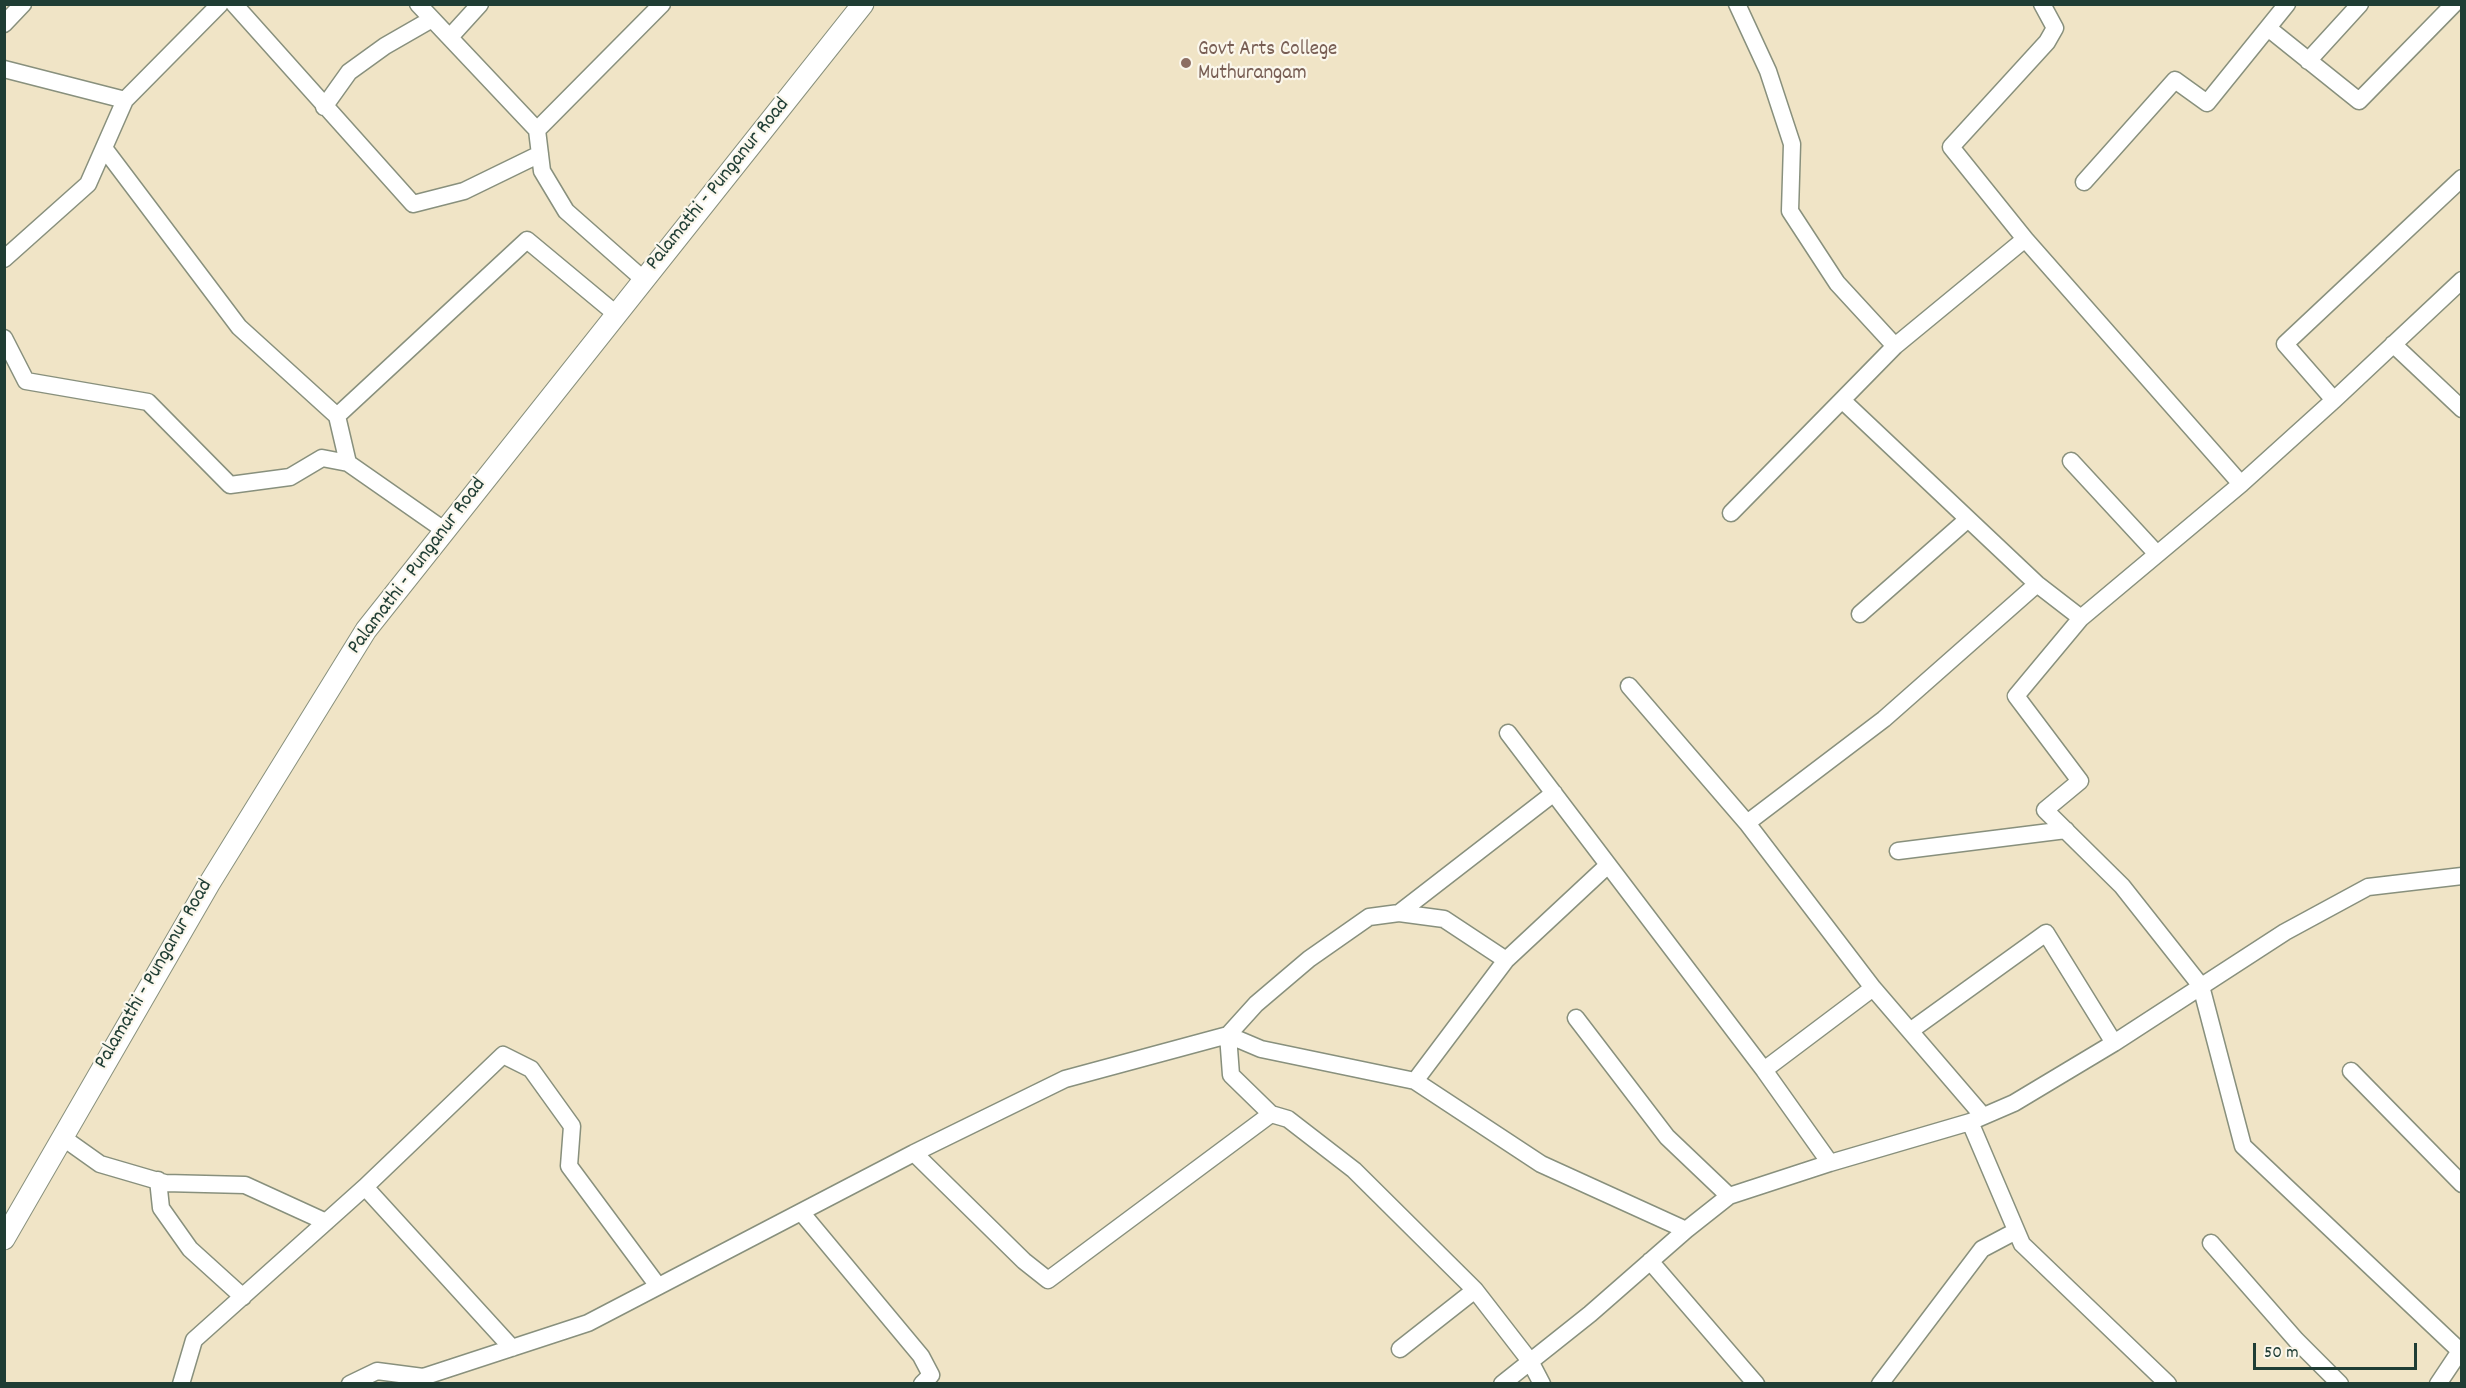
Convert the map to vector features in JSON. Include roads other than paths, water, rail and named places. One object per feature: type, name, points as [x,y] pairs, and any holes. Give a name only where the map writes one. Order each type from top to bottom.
[{"type":"street","points":[[4,24],[23,4]]},
{"type":"street","points":[[4,260],[88,184],[125,100],[220,4]]},
{"type":"street","points":[[234,4],[413,204],[464,191],[540,154]]},
{"type":"street","points":[[418,4],[537,130],[542,171],[566,211],[643,279]]},
{"type":"street","points":[[450,37],[480,4]]},
{"type":"street","points":[[537,130],[662,4]]},
{"type":"street","name":"Palamathi - Punganur Road","points":[[4,1239],[208,884],[366,630],[863,4]]},
{"type":"street","points":[[1737,4],[1768,71],[1792,144],[1790,211],[1838,283],[1895,346]]},
{"type":"street","points":[[2042,4],[2055,28],[2048,42],[1951,147],[2025,239],[2241,484]]},
{"type":"street","points":[[2084,182],[2175,80],[2206,103],[2286,4]]},
{"type":"street","points":[[2308,61],[2360,4]]},
{"type":"street","points":[[2268,28],[2359,101],[2454,4]]},
{"type":"street","points":[[324,106],[350,72],[385,46],[432,19]]},
{"type":"street","points":[[4,69],[125,100]]},
{"type":"street","points":[[104,148],[239,327],[337,416],[348,463]]},
{"type":"street","points":[[2334,400],[2285,344],[2462,178]]},
{"type":"street","points":[[1731,513],[1895,346],[2025,239]]},
{"type":"street","points":[[337,416],[527,240],[616,314]]},
{"type":"street","points":[[2438,1383],[2461,1351],[2243,1146],[2201,986],[2122,886],[2045,810],[2080,781],[2016,696],[2081,618],[2241,484],[2462,280]]},
{"type":"street","points":[[4,338],[26,381],[148,402],[230,484],[290,477],[322,458],[348,463],[444,530]]},
{"type":"street","points":[[2393,344],[2462,409]]},
{"type":"street","points":[[1842,400],[2037,584],[2081,618]]},
{"type":"street","points":[[2071,461],[2157,555]]},
{"type":"street","points":[[1860,614],[1968,519]]},
{"type":"street","points":[[1747,823],[1884,719],[2037,584]]},
{"type":"street","points":[[1629,686],[1747,823],[1977,1119],[2022,1244],[2168,1383]]},
{"type":"street","points":[[1508,733],[1764,1070],[1830,1163]]},
{"type":"street","points":[[1399,913],[1554,793]]},
{"type":"street","points":[[1898,851],[2066,830]]},
{"type":"street","points":[[1415,1082],[1506,960],[1608,865]]},
{"type":"street","points":[[1502,1383],[1730,1196],[1977,1119],[2014,1103],[2114,1043],[2285,932],[2368,887],[2462,876]]},
{"type":"street","points":[[350,1383],[377,1371],[423,1377],[588,1323],[914,1153],[1065,1079],[1228,1035],[1256,1004],[1309,959],[1369,917],[1399,913],[1444,919],[1506,960]]},
{"type":"street","points":[[1910,1031],[2046,933],[2114,1043]]},
{"type":"street","points":[[1764,1070],[1873,988]]},
{"type":"street","points":[[1576,1018],[1667,1137],[1730,1196]]},
{"type":"street","points":[[1228,1035],[1261,1049],[1415,1082],[1541,1164],[1686,1230]]},
{"type":"street","points":[[1228,1035],[1231,1075],[1271,1114],[1288,1119],[1354,1170],[1475,1290],[1530,1362],[1542,1383]]},
{"type":"street","points":[[181,1383],[194,1340],[365,1187],[503,1055],[531,1069],[572,1126],[569,1166],[658,1286]]},
{"type":"street","points":[[2351,1071],[2462,1184]]},
{"type":"street","points":[[914,1153],[1024,1261],[1048,1280],[1271,1114]]},
{"type":"street","points":[[62,1137],[100,1164],[165,1183],[246,1185],[326,1222]]},
{"type":"street","points":[[158,1180],[161,1208],[190,1249],[243,1297]]},
{"type":"street","points":[[365,1187],[512,1348]]},
{"type":"street","points":[[801,1212],[921,1356],[931,1375],[922,1383]]},
{"type":"street","points":[[1881,1383],[1982,1249],[2016,1231]]},
{"type":"street","points":[[2211,1243],[2296,1340],[2340,1383]]},
{"type":"street","points":[[1650,1261],[1756,1383]]},
{"type":"street","points":[[1400,1349],[1475,1290]]},
{"type":"place","name":"Govt Arts College Muthurangam","points":[[1186,63]]}]
